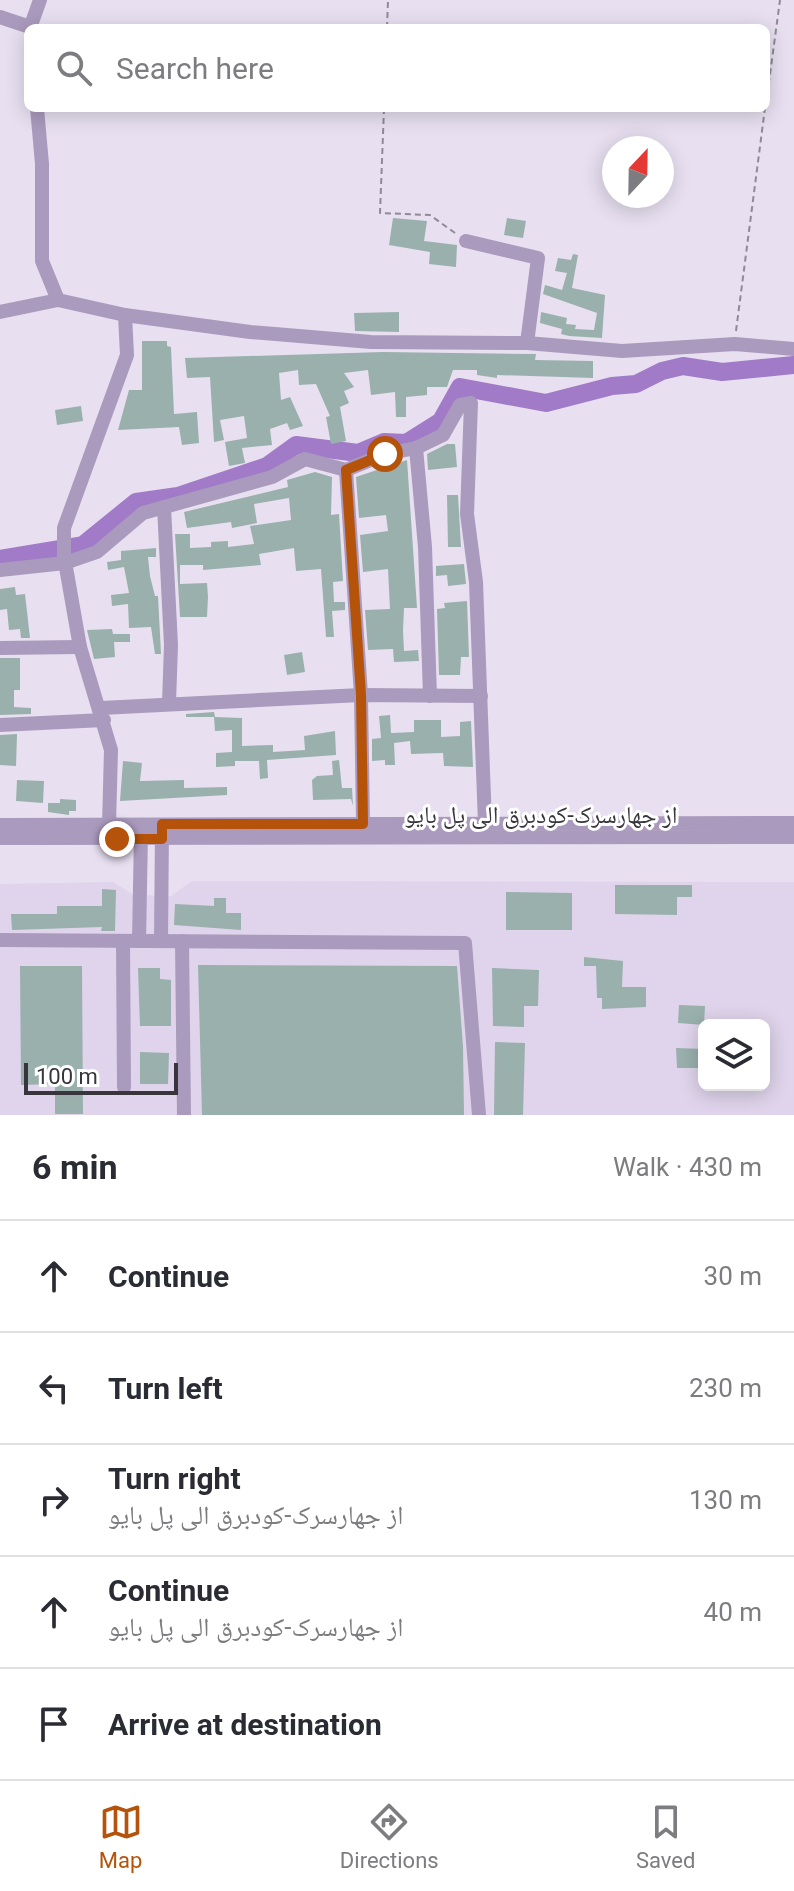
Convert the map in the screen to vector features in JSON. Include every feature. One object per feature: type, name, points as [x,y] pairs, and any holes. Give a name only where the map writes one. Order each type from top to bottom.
[{"type":"street","points":[[31,24],[40,0]]},
{"type":"street","points":[[0,17],[24,25]]},
{"type":"street","points":[[37,112],[42,164],[42,261],[58,300]]},
{"type":"street","points":[[466,241],[538,258],[527,343]]},
{"type":"street","points":[[0,312],[58,300],[125,315],[250,332],[371,342],[527,343],[622,351],[735,344],[794,349]]},
{"type":"street","points":[[109,825],[111,750],[80,647],[64,555],[64,528],[127,355],[125,315]]},
{"type":"street","points":[[0,570],[64,555],[97,552],[143,513],[272,477],[305,459],[346,470],[385,454],[416,448],[443,435],[460,405],[471,403],[467,514],[476,582],[485,824]]},
{"type":"street","points":[[416,448],[425,547],[430,696]]},
{"type":"street","points":[[346,470],[361,695],[363,824]]},
{"type":"street","points":[[164,507],[171,645],[169,703]]},
{"type":"street","points":[[0,648],[80,647]]},
{"type":"street","points":[[0,725],[169,703],[361,695],[481,696]]},
{"type":"street","name":"از جهارسرک-کودبرق الی پل بایو","points":[[162,832],[363,824],[794,823]]},
{"type":"street","name":"از جهارسرک-کودبرق الی پل بایو","points":[[0,825],[109,825],[141,832]]},
{"type":"street","points":[[139,941],[141,832]]},
{"type":"street","name":"از جهارسرک-کودبرق الی پل بایو","points":[[0,838],[141,832],[794,837]]},
{"type":"street","points":[[161,941],[162,832]]},
{"type":"street","points":[[0,940],[465,943],[479,1115]]},
{"type":"street","points":[[123,941],[124,1087]]},
{"type":"street","points":[[182,941],[184,1115]]},
{"type":"path","points":[[387,24],[388,0]]},
{"type":"path","points":[[770,76],[780,0]]},
{"type":"path","points":[[384,112],[380,213],[430,215],[466,241]]},
{"type":"path","points":[[735,344],[765,112]]},
{"type":"shaded area","points":[[192,881],[794,882],[794,1115],[0,1115],[0,884],[113,882],[134,895],[171,896]]},
{"type":"building","points":[[393,218],[427,221],[424,241],[457,245],[456,267],[429,264],[430,252],[389,245]]},
{"type":"building","points":[[507,218],[526,221],[523,238],[504,235]]},
{"type":"building","points":[[573,254],[578,255],[572,288],[605,295],[602,338],[569,336],[561,334],[562,329],[540,323],[541,312],[567,318],[566,324],[576,325],[575,329],[594,330],[597,313],[543,294],[545,285],[562,290],[567,273],[555,271],[558,258],[571,260]]},
{"type":"building","points":[[399,312],[399,332],[355,331],[354,313]]},
{"type":"building","points":[[142,341],[167,341],[167,346],[171,347],[174,414],[197,412],[199,443],[182,445],[179,427],[118,430],[129,390],[142,390]]},
{"type":"building","points":[[383,352],[536,354],[535,360],[593,361],[593,378],[497,375],[497,378],[477,375],[477,370],[453,370],[447,387],[427,387],[427,395],[406,397],[406,417],[396,417],[395,392],[371,395],[368,370],[344,373],[354,387],[344,391],[349,403],[340,407],[346,441],[331,444],[326,417],[330,416],[316,384],[299,385],[298,370],[279,373],[281,400],[290,397],[303,426],[290,430],[287,423],[270,429],[272,445],[242,448],[245,463],[229,466],[225,442],[247,438],[244,416],[220,420],[224,440],[214,442],[210,377],[187,378],[185,358]]},
{"type":"building","points":[[81,406],[83,421],[57,425],[55,410]]},
{"type":"building","points":[[447,444],[455,444],[457,467],[428,470],[427,454]]},
{"type":"building","points":[[407,460],[417,608],[404,608],[404,651],[418,650],[419,661],[394,662],[393,649],[368,650],[365,610],[390,609],[388,569],[363,572],[360,535],[388,531],[386,515],[359,518],[356,477]]},
{"type":"building","points":[[315,472],[332,477],[331,515],[339,514],[343,581],[333,582],[334,602],[345,602],[345,610],[332,611],[334,637],[326,637],[321,569],[296,571],[294,548],[259,554],[261,565],[203,570],[203,565],[180,565],[180,584],[207,583],[208,597],[207,617],[180,617],[175,534],[190,534],[190,548],[211,547],[211,542],[228,541],[228,547],[254,544],[250,526],[291,520],[289,498],[254,504],[257,523],[232,528],[231,522],[187,528],[184,512],[288,487],[287,480]]},
{"type":"building","points":[[447,495],[458,495],[461,547],[448,547]]},
{"type":"building","points":[[156,548],[156,557],[148,557],[155,596],[158,596],[161,654],[155,654],[151,627],[129,628],[128,604],[112,606],[111,595],[129,593],[124,567],[108,570],[107,562],[121,560],[121,551]]},
{"type":"building","points":[[464,564],[466,584],[448,586],[447,575],[436,576],[436,566]]},
{"type":"building","points":[[15,587],[16,595],[25,594],[30,638],[21,638],[20,629],[9,630],[7,609],[0,610],[0,589]]},
{"type":"building","points":[[467,601],[469,657],[461,657],[460,675],[439,675],[437,609],[445,608],[444,603]]},
{"type":"building","points":[[112,629],[113,634],[130,634],[130,642],[114,642],[115,657],[94,659],[87,630]]},
{"type":"building","points":[[302,652],[305,672],[287,675],[284,655]]},
{"type":"building","points":[[0,658],[20,658],[20,690],[14,690],[14,707],[31,708],[31,714],[0,715]]},
{"type":"building","points":[[214,712],[215,717],[242,718],[242,746],[273,745],[273,752],[305,750],[304,736],[335,731],[336,755],[267,760],[268,778],[260,779],[259,761],[235,761],[235,766],[216,767],[216,753],[232,752],[232,730],[215,731],[214,717],[186,717],[186,714]]},
{"type":"building","points":[[390,715],[391,733],[414,732],[414,720],[441,720],[441,737],[460,736],[460,722],[471,721],[473,767],[444,766],[443,753],[411,754],[410,741],[394,743],[395,765],[385,765],[385,760],[372,761],[372,739],[381,738],[379,716]]},
{"type":"building","points":[[17,734],[16,766],[0,765],[0,735]]},
{"type":"building","points":[[339,760],[342,788],[352,788],[353,806],[351,799],[313,800],[312,780],[317,776],[333,775],[332,761]]},
{"type":"building","points":[[123,761],[142,763],[140,781],[184,780],[184,788],[227,787],[227,795],[120,801]]},
{"type":"building","points":[[17,780],[44,781],[43,803],[16,801]]},
{"type":"building","points":[[60,799],[76,800],[76,811],[69,811],[69,815],[48,812],[48,803],[60,803]]},
{"type":"building","points":[[615,885],[692,885],[692,897],[677,897],[677,915],[615,914]]},
{"type":"building","points":[[102,889],[116,890],[115,931],[101,931],[102,927],[12,930],[11,914],[57,914],[57,906],[102,906]]},
{"type":"building","points":[[506,892],[572,893],[572,930],[506,930]]},
{"type":"building","points":[[214,898],[226,898],[226,913],[241,913],[241,930],[174,925],[175,904],[214,906]]},
{"type":"building","points":[[584,957],[623,961],[622,987],[646,987],[646,1007],[602,1009],[602,998],[597,998],[596,966],[584,966]]},
{"type":"building","points":[[198,965],[457,966],[464,1115],[202,1115]]},
{"type":"building","points":[[20,966],[82,966],[83,1114],[55,1114],[55,1084],[21,1085]]},
{"type":"building","points":[[138,968],[160,968],[160,979],[171,980],[171,1026],[140,1026]]},
{"type":"building","points":[[492,968],[539,970],[538,1006],[524,1006],[524,1027],[493,1026]]},
{"type":"building","points":[[679,1005],[705,1006],[704,1019],[698,1019],[698,1025],[678,1023]]},
{"type":"building","points":[[495,1042],[525,1043],[523,1115],[494,1115]]},
{"type":"building","points":[[676,1048],[698,1049],[698,1068],[677,1068]]},
{"type":"building","points":[[140,1052],[169,1053],[168,1084],[140,1084]]},
{"type":"waterway","points":[[0,559],[83,545],[136,502],[178,496],[267,466],[296,445],[358,453],[384,442],[406,443],[441,421],[460,387],[546,403],[612,386],[636,384],[662,371],[683,366],[722,372],[794,365]]},
{"type":"route","points":[[117,839],[162,839],[162,824],[363,824],[361,695],[346,470],[385,454]]}]
